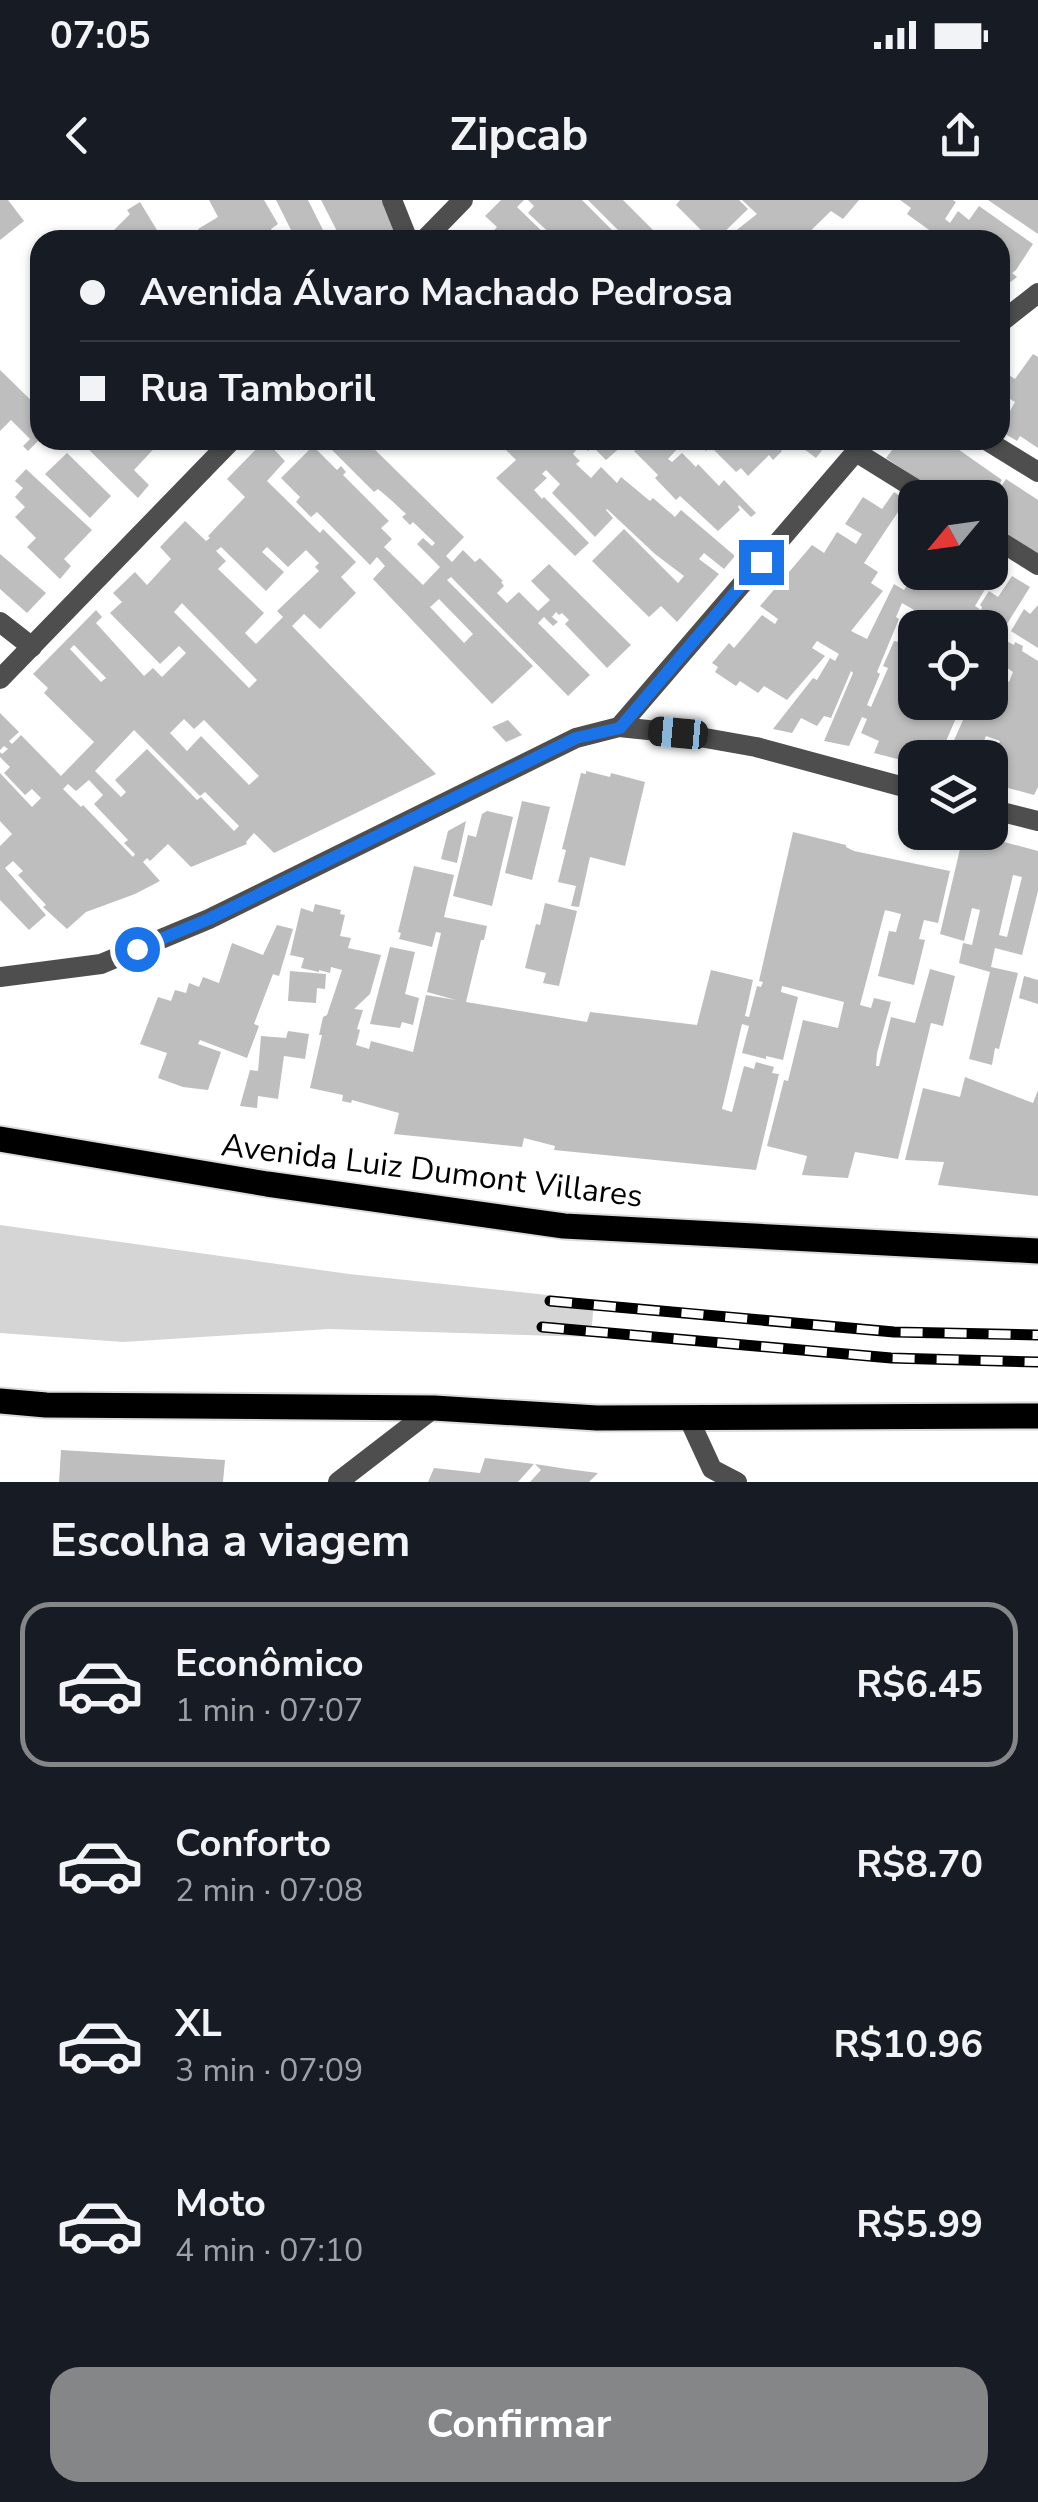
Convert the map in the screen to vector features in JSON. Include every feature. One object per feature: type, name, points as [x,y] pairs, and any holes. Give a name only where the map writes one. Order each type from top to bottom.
[{"type":"main road","name":"Avenida Luiz Dumont Villares","points":[[0,1139],[266,1184],[564,1226],[1038,1251]]},
{"type":"main road","points":[[0,1401],[46,1405],[434,1408],[597,1418],[1038,1416]]},
{"type":"street","points":[[392,200],[404,230]]},
{"type":"street","points":[[434,230],[463,200]]},
{"type":"street","points":[[1010,315],[1038,293]]},
{"type":"street","points":[[0,680],[222,450]]},
{"type":"street","points":[[620,728],[858,450]]},
{"type":"street","points":[[866,450],[906,480]]},
{"type":"street","points":[[1002,450],[1038,472]]},
{"type":"street","points":[[1008,546],[1038,565]]},
{"type":"street","points":[[0,622],[32,647]]},
{"type":"street","points":[[0,977],[101,964],[209,919],[576,738],[620,728],[678,733],[756,747],[898,785]]},
{"type":"street","points":[[1008,813],[1038,821]]},
{"type":"street","points":[[338,1482],[434,1408]]},
{"type":"street","points":[[688,1418],[712,1469],[737,1482]]},
{"type":"shaded area","points":[[0,1225],[349,1274],[594,1300],[591,1337],[329,1329],[123,1342],[0,1333]]},
{"type":"building","points":[[0,200],[8,200],[24,221],[0,240]]},
{"type":"building","points":[[209,200],[264,200],[278,224],[272,230],[198,229],[218,217]]},
{"type":"building","points":[[276,200],[308,200],[323,230],[291,230]]},
{"type":"building","points":[[321,200],[383,200],[395,230],[336,230]]},
{"type":"building","points":[[501,200],[524,200],[517,207],[541,230],[494,230],[497,227],[485,216]]},
{"type":"building","points":[[528,200],[582,200],[612,230],[546,230],[528,213],[534,206]]},
{"type":"building","points":[[588,200],[623,200],[653,230],[618,230]]},
{"type":"building","points":[[680,200],[739,200],[748,209],[726,230],[701,230],[676,205]]},
{"type":"building","points":[[742,200],[859,200],[843,219],[831,211],[811,230],[737,230],[757,214]]},
{"type":"building","points":[[900,200],[953,200],[956,202],[945,219],[950,223],[958,211],[969,220],[979,206],[1033,244],[1012,273],[1017,277],[1010,282],[1010,230],[929,230],[907,214],[911,208]]},
{"type":"building","points":[[988,200],[1038,200],[1038,234]]},
{"type":"building","points":[[140,202],[157,230],[114,230],[130,214],[127,210]]},
{"type":"building","points":[[1033,354],[1038,357],[1038,448],[1020,436],[1017,441],[1010,437],[1010,411],[1015,402],[1010,399],[1010,376],[1015,379]]},
{"type":"building","points":[[0,370],[30,399],[30,439],[11,420],[0,431]]},
{"type":"building","points":[[89,450],[153,450],[134,470],[149,485],[138,498]]},
{"type":"building","points":[[255,450],[275,450],[285,461],[267,481],[356,562],[341,577],[356,593],[320,629],[304,614],[292,626],[436,774],[274,853],[254,833],[247,844],[191,867],[168,844],[150,861],[147,858],[143,862],[160,881],[86,912],[67,929],[43,907],[46,905],[18,875],[23,871],[13,861],[5,868],[46,915],[29,930],[0,900],[0,846],[12,834],[0,821],[0,773],[32,807],[41,798],[32,789],[25,795],[4,773],[10,767],[0,757],[0,752],[8,749],[4,746],[0,750],[0,713],[19,732],[9,741],[12,744],[21,735],[61,776],[94,742],[44,693],[48,688],[33,674],[96,610],[102,617],[96,623],[144,676],[153,668],[162,677],[186,653],[179,646],[160,664],[110,613],[122,602],[113,593],[135,572],[147,585],[171,559],[160,547],[185,521],[206,541],[245,497],[227,479]],"holes":[[[221,547],[266,591],[284,572],[262,552],[267,547],[288,567],[306,550],[319,563],[315,567],[319,571],[277,611],[283,617],[256,644],[245,633],[264,613],[218,569],[226,561],[216,551]],[[182,603],[257,680],[249,688],[174,612]],[[74,645],[106,678],[101,682],[70,649]],[[184,719],[194,729],[204,720],[259,776],[249,785],[201,736],[187,751],[170,733]],[[134,730],[200,796],[205,792],[239,826],[234,831],[147,749],[115,780],[126,792],[121,797],[95,771]],[[89,780],[103,795],[94,804],[128,840],[124,843],[135,854],[133,857],[63,789],[68,784],[76,791]]]},
{"type":"building","points":[[309,450],[317,450],[337,470],[341,466],[346,472],[343,475],[389,521],[381,528],[392,539],[384,547],[423,585],[440,567],[417,544],[423,538],[432,546],[435,543],[413,522],[410,525],[402,517],[406,514],[378,489],[374,492],[332,450],[375,450],[464,537],[446,556],[452,562],[463,550],[475,562],[480,558],[503,581],[504,586],[497,593],[507,603],[519,592],[538,611],[550,600],[531,581],[549,564],[631,645],[607,668],[565,624],[569,620],[562,613],[556,612],[552,617],[558,622],[553,626],[544,617],[538,623],[590,675],[568,696],[451,577],[447,580],[533,666],[492,704],[373,579],[385,566],[377,557],[370,565],[317,512],[311,517],[296,502],[300,497],[281,478]],"holes":[[[439,599],[473,634],[464,643],[430,607]]]},
{"type":"building","points":[[506,450],[576,450],[573,454],[580,461],[576,464],[591,478],[601,467],[617,483],[621,477],[675,517],[681,510],[735,556],[724,569],[704,553],[699,559],[719,574],[677,622],[661,606],[649,617],[592,561],[624,529],[678,583],[684,576],[607,509],[613,518],[595,537],[552,493],[560,484],[546,470],[542,474],[547,478],[534,490],[589,543],[575,556],[496,478],[516,460]]},
{"type":"building","points":[[596,450],[617,450],[606,460]]},
{"type":"building","points":[[676,450],[668,459],[672,462],[682,453],[719,486],[724,480],[756,513],[751,517],[739,505],[740,510],[718,531],[680,496],[676,500],[634,451]]},
{"type":"building","points":[[714,450],[782,451],[773,460],[769,455],[748,476],[741,468],[736,472]]},
{"type":"building","points":[[805,450],[822,450],[816,458]]},
{"type":"building","points":[[892,450],[959,450],[1002,480],[918,480],[886,458]]},
{"type":"building","points":[[67,453],[111,496],[90,518],[45,474]]},
{"type":"building","points":[[26,469],[92,530],[64,559],[71,566],[60,579],[27,547],[36,538],[15,517],[25,507],[15,497],[23,488],[15,481]]},
{"type":"building","points":[[1008,480],[1038,500],[1038,555],[1008,534]]},
{"type":"building","points":[[894,492],[898,495],[898,512],[864,563],[878,572],[871,583],[883,591],[851,631],[867,639],[894,584],[898,590],[985,590],[975,606],[981,610],[914,610],[902,603],[898,610],[898,621],[867,705],[871,707],[888,668],[883,666],[894,641],[898,642],[898,720],[955,720],[947,740],[898,740],[898,759],[874,753],[879,741],[861,733],[867,719],[862,717],[849,746],[824,741],[851,671],[831,718],[824,716],[817,726],[801,718],[792,733],[773,729],[813,678],[817,680],[830,658],[835,661],[839,654],[817,641],[812,648],[825,656],[787,700],[764,686],[758,693],[740,681],[736,686],[715,672],[718,667],[712,663],[729,643],[734,648],[762,615],[775,624],[778,619],[760,606],[812,545],[824,553],[837,532],[856,544],[862,534],[845,524],[863,497],[882,509]]},
{"type":"building","points":[[0,554],[46,593],[27,613],[0,589]]},
{"type":"building","points":[[1012,576],[1030,587],[1008,622],[1008,610],[981,610],[989,591],[998,597],[1003,590],[1008,590]]},
{"type":"building","points":[[1038,605],[1038,648],[1011,631],[1024,609],[1030,614]]},
{"type":"building","points":[[1008,642],[1023,646],[1022,651],[1038,661],[1038,787],[1034,795],[1008,788],[1008,740],[986,736],[984,740],[954,740],[963,720],[1008,720],[1008,682],[1013,672],[1008,669]]},
{"type":"building","points":[[508,720],[522,735],[506,742],[492,727]]},
{"type":"building","points":[[581,773],[645,782],[625,866],[590,857],[579,907],[571,906],[576,886],[558,882]]},
{"type":"building","points":[[522,801],[550,807],[532,880],[505,873]]},
{"type":"building","points":[[487,811],[513,817],[492,906],[453,896],[468,835],[476,837],[482,814]]},
{"type":"building","points":[[466,821],[457,863],[441,859],[448,831]]},
{"type":"building","points":[[793,832],[846,845],[854,851],[950,871],[938,923],[924,920],[919,939],[925,940],[914,985],[878,976],[889,931],[896,932],[901,914],[885,910],[860,1005],[871,1008],[874,998],[891,1002],[877,1053],[879,1066],[891,1017],[915,1023],[930,969],[955,976],[943,1026],[931,1023],[898,1159],[855,1152],[848,1178],[802,1175],[807,1156],[767,1146],[803,1020],[838,1028],[844,1002],[782,986],[781,992],[798,997],[783,1060],[742,1053],[749,1026],[742,1024],[722,1109],[732,1112],[744,1066],[754,1069],[756,1062],[774,1067],[772,1073],[779,1074],[756,1170],[554,1150],[555,1146],[524,1138],[522,1147],[394,1134],[399,1113],[352,1100],[342,1101],[343,1095],[310,1088],[323,1017],[342,970],[331,967],[330,973],[301,968],[304,958],[290,955],[301,908],[313,912],[315,904],[341,910],[340,914],[345,915],[340,936],[351,938],[348,948],[381,955],[370,994],[354,1009],[363,1010],[356,1045],[369,1049],[371,1041],[413,1052],[426,995],[456,1000],[427,992],[441,933],[436,932],[432,947],[399,939],[414,866],[454,875],[444,917],[487,926],[466,1002],[587,1022],[590,1012],[697,1025],[711,970],[753,980],[745,1016],[749,1017],[757,986],[761,987],[763,982],[759,981]]},
{"type":"building","points":[[1008,843],[1038,851],[1038,891],[1022,955],[995,948],[991,967],[1018,973],[992,1065],[969,1059],[990,972],[959,963],[963,943],[972,945],[980,910],[972,908],[964,941],[940,934],[960,850],[1008,850]],"holes":[[[1013,875],[1022,877],[1007,937],[999,935]]]},
{"type":"building","points":[[545,903],[577,911],[559,986],[543,983],[546,973],[525,968]]},
{"type":"building","points":[[277,925],[293,929],[279,976],[273,974],[254,1024],[259,1026],[247,1058],[200,1040],[198,1044],[221,1052],[208,1090],[158,1078],[167,1053],[140,1044],[158,997],[171,1001],[175,990],[186,993],[189,983],[199,987],[203,977],[219,983],[232,943],[263,955]]},
{"type":"building","points":[[390,947],[415,952],[405,994],[419,998],[413,1025],[402,1022],[400,1028],[370,1024]]},
{"type":"building","points":[[290,971],[326,974],[325,989],[317,988],[316,1003],[288,1001]]},
{"type":"building","points":[[1024,976],[1038,980],[1038,1004],[1019,998]]},
{"type":"building","points":[[288,1031],[309,1034],[305,1059],[284,1056],[278,1099],[258,1096],[257,1108],[240,1106],[250,1070],[258,1071],[261,1036],[286,1038]]},
{"type":"building","points":[[965,1077],[1033,1103],[1038,1090],[1038,1196],[938,1185],[944,1162],[905,1160],[923,1088],[960,1097]]},
{"type":"building","points":[[61,1450],[225,1460],[223,1482],[59,1482]]},
{"type":"building","points":[[485,1458],[534,1464],[518,1482],[428,1482],[434,1468],[480,1473]]},
{"type":"building","points":[[535,1464],[598,1473],[589,1482],[530,1482],[541,1470]]},
{"type":"railway","points":[[550,1301],[894,1332],[1038,1335]]},
{"type":"railway","points":[[542,1327],[891,1358],[1038,1362]]},
{"type":"route","points":[[137,949],[209,919],[576,738],[620,728],[761,562]]}]
